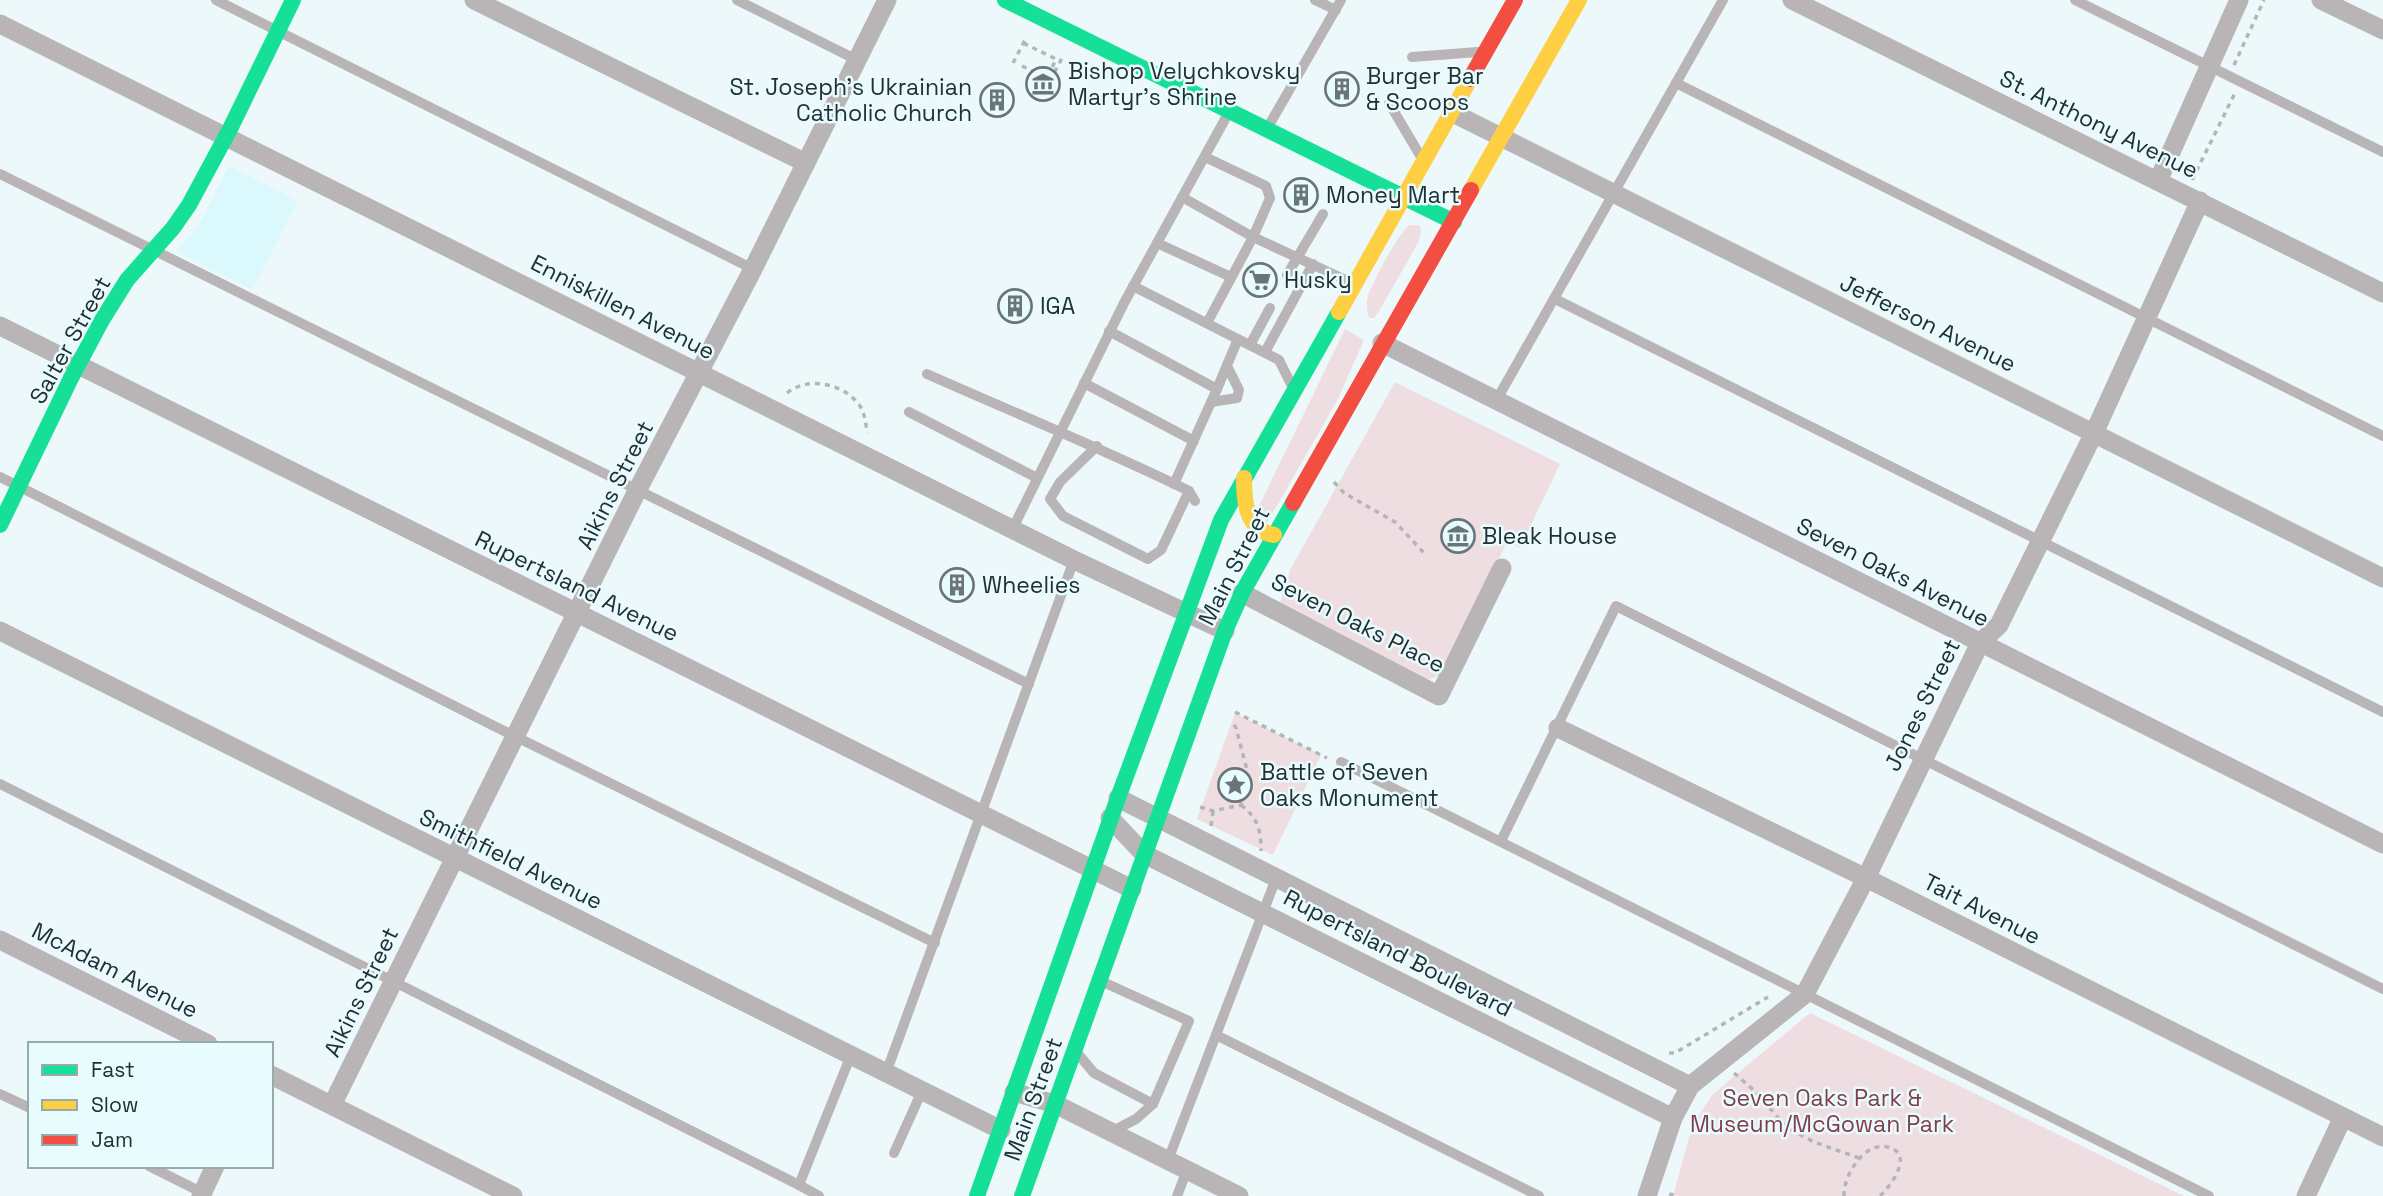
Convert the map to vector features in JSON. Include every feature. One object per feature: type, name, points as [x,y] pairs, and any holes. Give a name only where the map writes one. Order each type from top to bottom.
[{"type":"main road","name":"Salter Street","points":[[0,525],[79,365],[120,289],[173,229],[189,206],[293,0]]},
{"type":"main road","points":[[1005,0],[1454,222]]},
{"type":"main road","name":"Main Street","points":[[977,1196],[1110,818],[1221,520],[1515,0]]},
{"type":"main road","name":"Main Street","points":[[1021,1196],[1225,631],[1242,593],[1579,0]]},
{"type":"main road","points":[[1244,478],[1244,496],[1252,523],[1266,534],[1274,535]]},
{"type":"street","points":[[474,0],[806,163]]},
{"type":"street","name":"Aikins Street","points":[[332,1105],[638,489],[753,269],[887,0]]},
{"type":"street","name":"St. Anthony Avenue","points":[[1792,0],[2383,293]]},
{"type":"street","points":[[2158,181],[2239,0]]},
{"type":"street","points":[[2321,0],[2383,30]]},
{"type":"street","name":"Enniskillen Avenue","points":[[0,24],[1074,560],[1225,631]]},
{"type":"street","name":"Jefferson Avenue","points":[[1451,112],[2383,578]]},
{"type":"street","name":"Jones Street","points":[[1647,1196],[1674,1118],[1690,1086],[1797,990],[1866,878],[1980,643],[1999,625],[2094,433],[2200,201]]},
{"type":"street","name":"Rupertsland Avenue","points":[[0,326],[1132,889]]},
{"type":"street","name":"Seven Oaks Avenue","points":[[1382,343],[2383,845]]},
{"type":"street","name":"Seven Oaks Place","points":[[1242,593],[1439,696],[1502,568]]},
{"type":"street","name":"Smithfield Avenue","points":[[0,631],[1001,1130]]},
{"type":"street","name":"Tait Avenue","points":[[1558,728],[1866,878],[2383,1137]]},
{"type":"street","name":"Rupertsland Boulevard","points":[[1118,798],[1690,1086]]},
{"type":"street","name":"Rupertsland Boulevard","points":[[1110,818],[1144,854],[1674,1118]]},
{"type":"street","name":"McAdam Avenue","points":[[0,940],[204,1042]]},
{"type":"street","points":[[273,1076],[513,1196]]},
{"type":"street","points":[[1014,1092],[1055,1104],[1239,1196]]},
{"type":"street","points":[[2306,1196],[2343,1117]]},
{"type":"street","points":[[204,1195],[214,1168]]},
{"type":"lane","points":[[216,0],[753,269]]},
{"type":"lane","points":[[737,0],[857,61]]},
{"type":"lane","points":[[1315,0],[1336,10]]},
{"type":"lane","points":[[1266,130],[1341,0]]},
{"type":"lane","points":[[1496,401],[1723,0]]},
{"type":"lane","points":[[2075,0],[2383,152]]},
{"type":"lane","points":[[1412,57],[1485,51]]},
{"type":"lane","points":[[1676,83],[2383,436]]},
{"type":"lane","points":[[1389,103],[1423,161]]},
{"type":"lane","points":[[1013,528],[1133,286],[1230,111]]},
{"type":"lane","points":[[1205,157],[1266,186],[1270,198],[1253,237],[1207,323]]},
{"type":"lane","points":[[0,174],[1029,684]]},
{"type":"lane","points":[[1182,197],[1253,237],[1354,284]]},
{"type":"lane","points":[[1287,275],[1323,214]]},
{"type":"lane","points":[[1157,243],[1231,277]]},
{"type":"lane","points":[[1265,352],[1314,264]]},
{"type":"lane","points":[[1133,286],[1279,360],[1294,391]]},
{"type":"lane","points":[[1555,299],[2383,712]]},
{"type":"lane","points":[[1250,345],[1270,308]]},
{"type":"lane","points":[[1110,331],[1217,388]]},
{"type":"lane","points":[[1174,484],[1238,339]]},
{"type":"lane","points":[[1211,402],[1237,398],[1239,390],[1227,366]]},
{"type":"lane","points":[[927,374],[1059,433],[1097,446],[1189,491],[1195,501]]},
{"type":"lane","points":[[1084,383],[1194,441]]},
{"type":"lane","points":[[909,412],[1037,478]]},
{"type":"lane","points":[[1097,446],[1060,482],[1050,499],[1063,516],[1148,559],[1161,550],[1189,491]]},
{"type":"lane","points":[[0,477],[935,943]]},
{"type":"lane","points":[[886,1073],[1074,560]]},
{"type":"lane","points":[[1501,841],[1616,606],[2383,989]]},
{"type":"lane","points":[[1341,762],[2209,1196]]},
{"type":"lane","points":[[0,784],[819,1196]]},
{"type":"lane","points":[[1168,1160],[1277,876]]},
{"type":"lane","points":[[1100,980],[1189,1021],[1153,1104],[1136,1119],[1111,1132]]},
{"type":"lane","points":[[1216,1035],[1539,1196]]},
{"type":"lane","points":[[1074,1049],[1094,1073],[1153,1104]]},
{"type":"lane","points":[[799,1185],[850,1055]]},
{"type":"lane","points":[[894,1153],[922,1091]]},
{"type":"lane","points":[[0,1094],[28,1107]]},
{"type":"lane","points":[[153,1168],[204,1195]]},
{"type":"lane","points":[[1177,1196],[1187,1170]]},
{"type":"path","points":[[2228,77],[2264,0]]},
{"type":"path","points":[[1013,63],[1024,40],[1056,59],[1047,78],[1022,66]]},
{"type":"path","points":[[1050,81],[1063,55]]},
{"type":"path","points":[[787,393],[808,382],[824,383],[848,395],[859,406],[867,433]]},
{"type":"path","points":[[1334,482],[1344,493],[1395,522],[1426,555]]},
{"type":"path","points":[[1235,712],[1341,762]]},
{"type":"path","points":[[1232,721],[1247,770],[1241,804]]},
{"type":"path","points":[[1200,807],[1213,811],[1241,804]]},
{"type":"path","points":[[1241,804],[1252,813],[1261,829],[1261,853]]},
{"type":"path","points":[[1211,828],[1213,811]]},
{"type":"path","points":[[1669,1053],[1675,1053],[1797,990]]},
{"type":"path","points":[[1732,1071],[1756,1092],[1786,1127],[1814,1142],[1860,1158]]},
{"type":"path","points":[[1844,1196],[1846,1179],[1854,1164],[1875,1149],[1885,1147],[1898,1154],[1899,1162],[1897,1175],[1890,1187],[1880,1196]]},
{"type":"path","points":[[1670,1196],[1676,1196]]},
{"type":"shaded area","points":[[229,166],[298,201],[252,290],[176,251],[199,226]]},
{"type":"green space","points":[[1410,225],[1419,225],[1419,241],[1378,313],[1374,318],[1369,318],[1367,302],[1371,289],[1393,247]]},
{"type":"green space","points":[[1345,329],[1364,340],[1337,401],[1266,525],[1257,510]]},
{"type":"green space","name":"Bleak House","points":[[1395,382],[1560,464],[1520,548],[1507,541],[1452,664],[1434,678],[1426,680],[1279,607],[1290,570]]},
{"type":"green space","points":[[1235,713],[1321,755],[1273,855],[1197,819]]},
{"type":"green space","name":"Seven Oaks Park & Museum/McGowan Park","points":[[1810,1013],[2184,1196],[1673,1196],[1692,1126],[1712,1095]]},
{"type":"traffic: fast","points":[[0,525],[102,320],[127,280],[173,228],[189,205],[230,129],[293,0]]},
{"type":"traffic: fast","points":[[1005,0],[1454,222]]},
{"type":"traffic: fast","points":[[977,1196],[1118,798],[1221,520],[1339,312]]},
{"type":"traffic: fast","points":[[1022,1196],[1225,631],[1242,593],[1293,503]]},
{"type":"traffic: slow","points":[[1471,190],[1579,0]]},
{"type":"traffic: slow","points":[[1339,312],[1470,79]]},
{"type":"traffic: slow","points":[[1244,478],[1248,514],[1258,527],[1274,535]]},
{"type":"traffic: jam","points":[[1470,79],[1515,0]]},
{"type":"traffic: jam","points":[[1293,503],[1471,190]]},
{"type":"place","name":"Bishop Velychkovsky Martyr’s Shrine","points":[[1043,84]]},
{"type":"place","name":"Burger Bar & Scoops","points":[[1342,89]]},
{"type":"place","name":"St. Joseph’s Ukrainian Catholic Church","points":[[997,100]]},
{"type":"place","name":"Money Mart","points":[[1301,195]]},
{"type":"place","name":"Husky","points":[[1260,280]]},
{"type":"place","name":"IGA","points":[[1015,306]]},
{"type":"place","name":"Bleak House","points":[[1458,536]]},
{"type":"place","name":"Wheelies","points":[[957,585]]},
{"type":"place","name":"Battle of Seven Oaks Monument","points":[[1235,785]]}]
